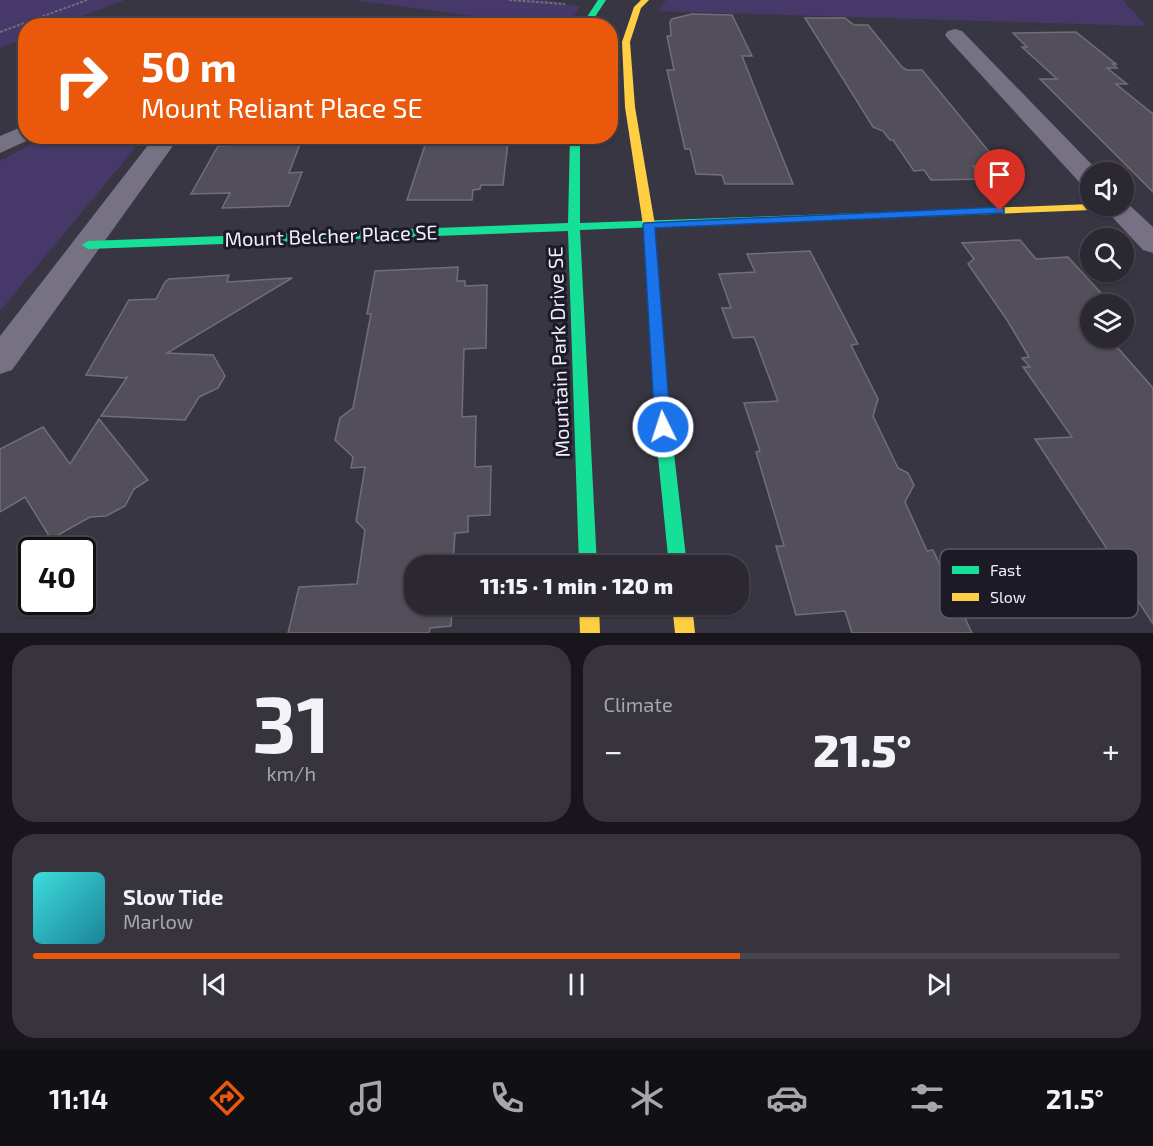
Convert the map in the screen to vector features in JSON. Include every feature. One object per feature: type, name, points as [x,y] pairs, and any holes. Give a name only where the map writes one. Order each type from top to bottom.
[{"type":"street","points":[[645,0],[638,7],[626,42],[630,107],[649,225],[663,427],[677,555]]},
{"type":"street","points":[[590,18],[599,3]]},
{"type":"street","points":[[956,35],[1080,167]]},
{"type":"street","points":[[0,146],[18,136]]},
{"type":"street","points":[[0,361],[162,144]]},
{"type":"street","name":"Mountain Park Drive SE","points":[[575,144],[574,228],[588,555]]},
{"type":"street","name":"Mount Belcher Place SE","points":[[88,244],[574,228],[1080,207]]},
{"type":"street","points":[[1126,216],[1153,244]]},
{"type":"street","points":[[589,615],[590,633]]},
{"type":"street","points":[[683,615],[685,633]]},
{"type":"path","points":[[38,18],[87,0]]},
{"type":"path","points":[[509,0],[599,3]]},
{"type":"path","points":[[0,32],[18,25]]},
{"type":"shaded area","points":[[0,0],[125,0],[77,18],[18,18],[18,41],[0,48]]},
{"type":"shaded area","points":[[354,0],[546,0],[580,7],[573,18],[486,18]]},
{"type":"shaded area","points":[[666,0],[1123,0],[1146,26],[658,11]]},
{"type":"shaded area","points":[[32,144],[138,144],[0,311],[0,161]]},
{"type":"building","points":[[692,14],[732,15],[752,56],[742,56],[793,184],[725,184],[722,175],[696,174],[690,149],[685,149],[667,70],[674,70],[667,36],[671,36],[670,22],[672,19]]},
{"type":"building","points":[[805,18],[845,18],[854,25],[868,25],[902,67],[907,70],[922,70],[1000,165],[973,166],[984,179],[931,180],[924,170],[914,171],[893,140],[890,140],[883,131],[873,127]]},
{"type":"building","points":[[1076,32],[1116,64],[1113,64],[1117,68],[1107,68],[1127,84],[1116,84],[1153,114],[1153,192],[1134,173],[1134,162],[1123,162],[1040,79],[1057,79],[1022,47],[1027,47],[1013,33]]},
{"type":"building","points":[[300,144],[289,173],[302,172],[289,206],[222,208],[230,193],[191,194],[218,146]]},
{"type":"building","points":[[425,144],[508,144],[503,185],[481,185],[480,189],[473,190],[472,200],[407,200]]},
{"type":"building","points":[[1020,240],[1036,259],[1068,257],[1080,270],[1080,282],[1091,282],[1102,294],[1080,294],[1080,348],[1118,348],[1153,388],[1153,624],[1138,601],[1138,549],[1107,549],[1035,439],[1072,437],[1023,367],[1030,367],[1022,358],[1029,357],[1007,320],[968,264],[974,259],[962,243]]},
{"type":"building","points":[[810,251],[858,344],[851,345],[878,399],[873,416],[898,468],[908,473],[914,485],[905,502],[927,551],[933,550],[940,565],[940,618],[965,618],[972,633],[852,633],[845,611],[796,615],[776,546],[784,546],[756,452],[760,451],[744,403],[778,401],[754,337],[733,338],[722,308],[731,308],[719,274],[755,272],[747,254]]},
{"type":"building","points":[[458,267],[457,281],[465,281],[465,286],[487,285],[486,348],[464,349],[462,417],[476,416],[475,467],[491,466],[490,515],[468,516],[468,532],[455,533],[454,555],[404,555],[404,615],[452,615],[451,626],[430,628],[429,633],[288,633],[299,587],[357,584],[365,530],[356,521],[365,467],[351,468],[353,457],[335,440],[340,418],[353,408],[371,314],[367,314],[375,271]]},
{"type":"building","points":[[229,275],[227,282],[292,278],[167,353],[213,355],[225,376],[218,388],[199,397],[185,420],[101,416],[128,376],[125,378],[86,375],[129,300],[156,299],[169,279]]},
{"type":"building","points":[[99,419],[148,480],[134,489],[125,506],[106,516],[90,517],[55,537],[50,537],[25,497],[0,512],[0,449],[43,427],[70,464]]},
{"type":"traffic: fast","points":[[590,18],[602,0]]},
{"type":"traffic: fast","points":[[575,144],[574,228],[588,555]]},
{"type":"traffic: fast","points":[[88,245],[862,216]]},
{"type":"traffic: fast","points":[[652,274],[663,427],[677,555]]},
{"type":"traffic: slow","points":[[645,0],[638,7],[626,42],[630,107],[649,225],[652,274]]},
{"type":"traffic: slow","points":[[862,216],[1080,207]]},
{"type":"traffic: slow","points":[[589,615],[590,633]]},
{"type":"traffic: slow","points":[[683,615],[685,633]]},
{"type":"route","points":[[663,427],[649,225],[1000,211]]}]
